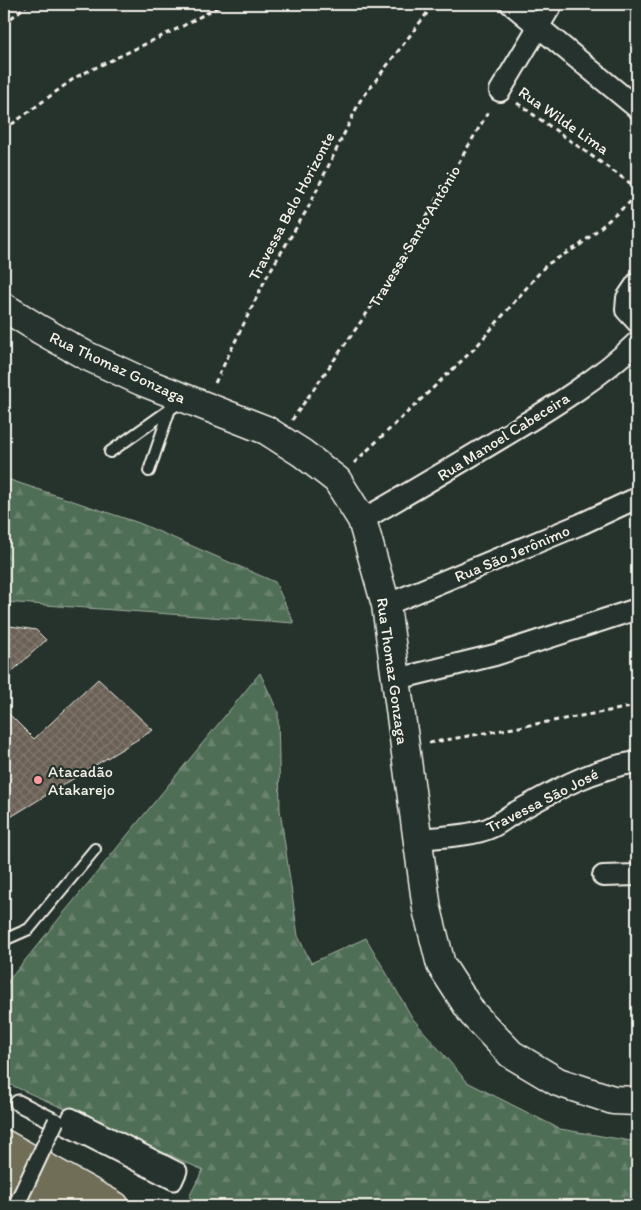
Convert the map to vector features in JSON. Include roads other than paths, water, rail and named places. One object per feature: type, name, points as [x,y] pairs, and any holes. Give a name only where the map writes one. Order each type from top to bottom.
[{"type":"highway","points":[[4,1144],[115,1206]]},
{"type":"highway","points":[[4,1176],[82,1206]]},
{"type":"main road","name":"Rua Thomaz Gonzaga","points":[[4,307],[85,355],[186,404],[266,430],[302,453],[337,480],[362,520],[386,605],[398,679],[404,746],[427,909],[441,965],[472,1013],[512,1054],[558,1082],[612,1100],[637,1102]]},
{"type":"street","points":[[511,4],[636,106]]},
{"type":"street","points":[[500,91],[552,4]]},
{"type":"street","points":[[637,283],[628,298],[626,310],[637,322]]},
{"type":"street","name":"Rua Manoel Cabeceira","points":[[362,520],[451,469],[554,406],[623,356],[637,342]]},
{"type":"street","name":"Rua São Jerônimo","points":[[386,605],[581,524],[637,498]]},
{"type":"street","points":[[398,679],[495,655],[637,609]]},
{"type":"street","name":"Travessa São José","points":[[417,840],[479,832],[493,827],[504,818],[561,788],[619,764],[637,762]]},
{"type":"street","points":[[603,876],[637,875]]},
{"type":"street","points":[[18,1103],[174,1182],[179,1170],[71,1116],[68,1123],[162,1171]]},
{"type":"street","points":[[16,1206],[56,1121]]},
{"type":"lane","points":[[110,452],[186,404]]},
{"type":"lane","points":[[150,471],[186,404]]},
{"type":"lane","points":[[4,940],[29,929],[95,849]]},
{"type":"place","name":"Atacadão Atakarejo","points":[[38,780]]}]
